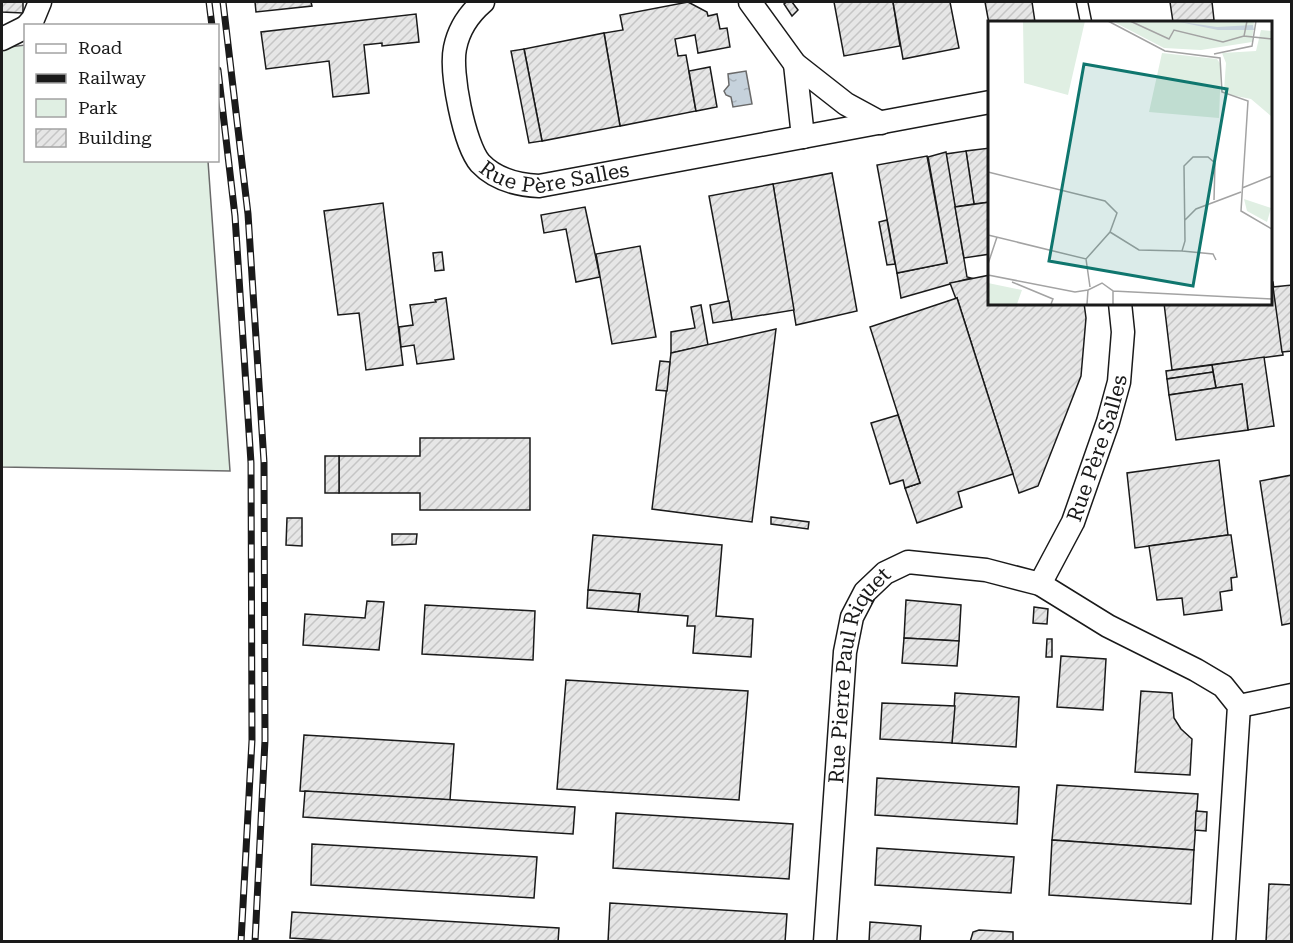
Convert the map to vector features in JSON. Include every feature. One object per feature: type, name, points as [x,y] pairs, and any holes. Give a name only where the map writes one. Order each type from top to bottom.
[{"type":"street","points":[[28,24],[33,20],[40,2]]},
{"type":"street","name":"Rue Père Salles","points":[[483,2],[466,18],[455,48],[455,65],[463,122],[469,143],[480,163],[507,180],[523,185],[539,186],[988,102]]},
{"type":"street","points":[[750,2],[795,64],[846,104],[881,123]]},
{"type":"street","points":[[2,39],[24,27]]},
{"type":"street","points":[[795,64],[803,137]]},
{"type":"street","name":"Rue Père Salles","points":[[1040,584],[1073,522],[1108,422],[1119,382],[1123,332],[1120,304]]},
{"type":"street","name":"Rue Pierre Paul Riquet","points":[[825,942],[845,652],[852,617],[865,592],[885,573],[908,562],[986,570],[1040,584],[1108,626],[1224,686],[1239,706]]},
{"type":"street","points":[[1224,942],[1239,706],[1292,695]]},
{"type":"lane","points":[[1082,2],[1086,21]]},
{"type":"green space","points":[[24,45],[24,162],[208,162],[230,471],[2,467],[2,48]]},
{"type":"water","points":[[746,71],[752,104],[733,107],[731,97],[724,91],[729,85],[728,74]]},
{"type":"building","points":[[2,2],[23,2],[23,13],[2,12]]},
{"type":"building","points":[[255,2],[311,2],[312,6],[256,12]]},
{"type":"building","points":[[688,2],[707,12],[708,16],[717,14],[720,29],[727,28],[730,47],[698,53],[695,35],[675,39],[678,56],[686,55],[696,111],[620,126],[604,33],[623,30],[620,15]]},
{"type":"building","points":[[792,2],[798,10],[792,16],[784,4]]},
{"type":"building","points":[[834,2],[893,2],[900,46],[844,56]]},
{"type":"building","points":[[893,2],[950,2],[959,48],[903,59]]},
{"type":"building","points":[[985,2],[1032,2],[1035,21],[989,21]]},
{"type":"building","points":[[1170,2],[1212,2],[1214,20],[1173,21]]},
{"type":"building","points":[[416,14],[419,42],[382,46],[382,43],[364,45],[369,93],[333,97],[329,61],[266,69],[261,32]]},
{"type":"building","points":[[604,33],[620,126],[542,141],[524,49]]},
{"type":"building","points":[[524,49],[542,141],[529,143],[511,51]]},
{"type":"building","points":[[710,67],[717,107],[696,111],[689,71]]},
{"type":"building","points":[[988,148],[988,202],[974,204],[966,151]]},
{"type":"building","points":[[966,151],[974,204],[955,207],[946,154]]},
{"type":"building","points":[[946,152],[967,277],[971,278],[901,298],[897,273],[947,263],[928,157]]},
{"type":"building","points":[[927,156],[947,263],[897,273],[877,165]]},
{"type":"building","points":[[832,173],[857,311],[796,325],[773,184]]},
{"type":"building","points":[[773,184],[794,310],[732,320],[709,196]]},
{"type":"building","points":[[988,202],[988,254],[964,258],[955,207]]},
{"type":"building","points":[[383,203],[403,365],[366,370],[359,313],[338,315],[324,211]]},
{"type":"building","points":[[585,207],[600,277],[576,282],[566,229],[544,233],[541,215]]},
{"type":"building","points":[[887,220],[895,264],[887,265],[879,222]]},
{"type":"building","points":[[640,246],[656,337],[612,344],[596,254]]},
{"type":"building","points":[[442,252],[444,270],[435,271],[433,253]]},
{"type":"building","points":[[988,275],[988,304],[1084,304],[1086,318],[1081,376],[1038,486],[1019,493],[957,298],[950,283]]},
{"type":"building","points":[[1273,282],[1283,355],[1172,370],[1164,304],[1272,304]]},
{"type":"building","points":[[1292,285],[1292,351],[1282,352],[1273,287]]},
{"type":"building","points":[[446,298],[454,359],[417,364],[414,345],[401,347],[399,327],[413,325],[410,305],[436,302],[435,300]]},
{"type":"building","points":[[957,298],[1013,474],[958,492],[962,507],[917,523],[905,488],[920,483],[870,327]]},
{"type":"building","points":[[729,301],[732,320],[713,323],[710,305]]},
{"type":"building","points":[[701,305],[708,345],[671,353],[671,332],[695,328],[691,307]]},
{"type":"building","points":[[776,329],[752,522],[652,509],[671,353]]},
{"type":"building","points":[[1264,357],[1274,426],[1248,430],[1242,384],[1216,388],[1212,365]]},
{"type":"building","points":[[660,361],[670,362],[667,391],[656,390]]},
{"type":"building","points":[[1212,365],[1213,372],[1167,379],[1166,371]]},
{"type":"building","points":[[1213,372],[1216,388],[1169,395],[1167,379]]},
{"type":"building","points":[[1242,384],[1248,430],[1176,440],[1169,395]]},
{"type":"building","points":[[898,415],[920,483],[905,488],[903,480],[890,484],[871,423]]},
{"type":"building","points":[[420,438],[530,438],[530,510],[420,510],[420,493],[339,493],[339,456],[420,456]]},
{"type":"building","points":[[325,456],[339,456],[339,493],[325,493]]},
{"type":"building","points":[[1219,460],[1228,535],[1135,548],[1127,473]]},
{"type":"building","points":[[1292,475],[1292,623],[1282,625],[1260,481]]},
{"type":"building","points":[[771,517],[809,522],[808,529],[771,524]]},
{"type":"building","points":[[287,518],[302,518],[302,546],[286,545]]},
{"type":"building","points":[[392,534],[417,534],[416,544],[392,545]]},
{"type":"building","points":[[593,535],[722,545],[716,616],[753,619],[751,657],[693,653],[695,626],[687,626],[688,616],[638,612],[640,594],[588,590]]},
{"type":"building","points":[[1231,535],[1237,577],[1231,578],[1232,590],[1220,592],[1222,610],[1184,615],[1182,598],[1157,600],[1149,546]]},
{"type":"building","points":[[588,590],[640,594],[638,612],[587,608]]},
{"type":"building","points":[[906,600],[961,605],[959,641],[904,638]]},
{"type":"building","points":[[367,601],[384,602],[379,650],[303,645],[305,614],[365,618]]},
{"type":"building","points":[[425,605],[535,611],[533,660],[422,654]]},
{"type":"building","points":[[1034,607],[1048,609],[1047,624],[1033,623]]},
{"type":"building","points":[[904,638],[959,641],[957,666],[902,663]]},
{"type":"building","points":[[1047,639],[1052,639],[1052,657],[1046,657]]},
{"type":"building","points":[[1061,656],[1106,659],[1103,710],[1057,707]]},
{"type":"building","points":[[566,680],[748,691],[739,800],[557,789]]},
{"type":"building","points":[[1141,691],[1172,693],[1174,718],[1181,729],[1192,739],[1190,775],[1135,772]]},
{"type":"building","points":[[955,693],[1019,697],[1016,747],[952,743]]},
{"type":"building","points":[[882,703],[955,706],[952,743],[880,739]]},
{"type":"building","points":[[304,735],[454,744],[450,800],[300,791]]},
{"type":"building","points":[[877,778],[1019,787],[1017,824],[875,815]]},
{"type":"building","points":[[1057,785],[1198,794],[1194,850],[1052,840]]},
{"type":"building","points":[[305,791],[575,807],[573,834],[303,817]]},
{"type":"building","points":[[1196,811],[1207,812],[1206,831],[1195,830]]},
{"type":"building","points":[[616,813],[793,824],[789,879],[613,868]]},
{"type":"building","points":[[1052,840],[1194,850],[1191,904],[1049,895]]},
{"type":"building","points":[[312,844],[537,857],[534,898],[311,885]]},
{"type":"building","points":[[877,848],[1014,857],[1011,893],[875,885]]},
{"type":"building","points":[[1269,884],[1292,885],[1292,942],[1266,942]]},
{"type":"building","points":[[610,903],[787,914],[785,942],[608,942]]},
{"type":"building","points":[[292,912],[559,928],[558,942],[354,942],[290,938]]},
{"type":"building","points":[[870,922],[921,926],[920,942],[869,942]]},
{"type":"building","points":[[979,930],[1013,932],[1013,942],[970,942],[973,932]]},
{"type":"railway","points":[[209,2],[212,24]]},
{"type":"railway","points":[[223,2],[248,214],[264,462],[265,740],[255,942]]},
{"type":"railway","points":[[219,79],[235,216],[251,463],[252,740],[241,942]]}]
